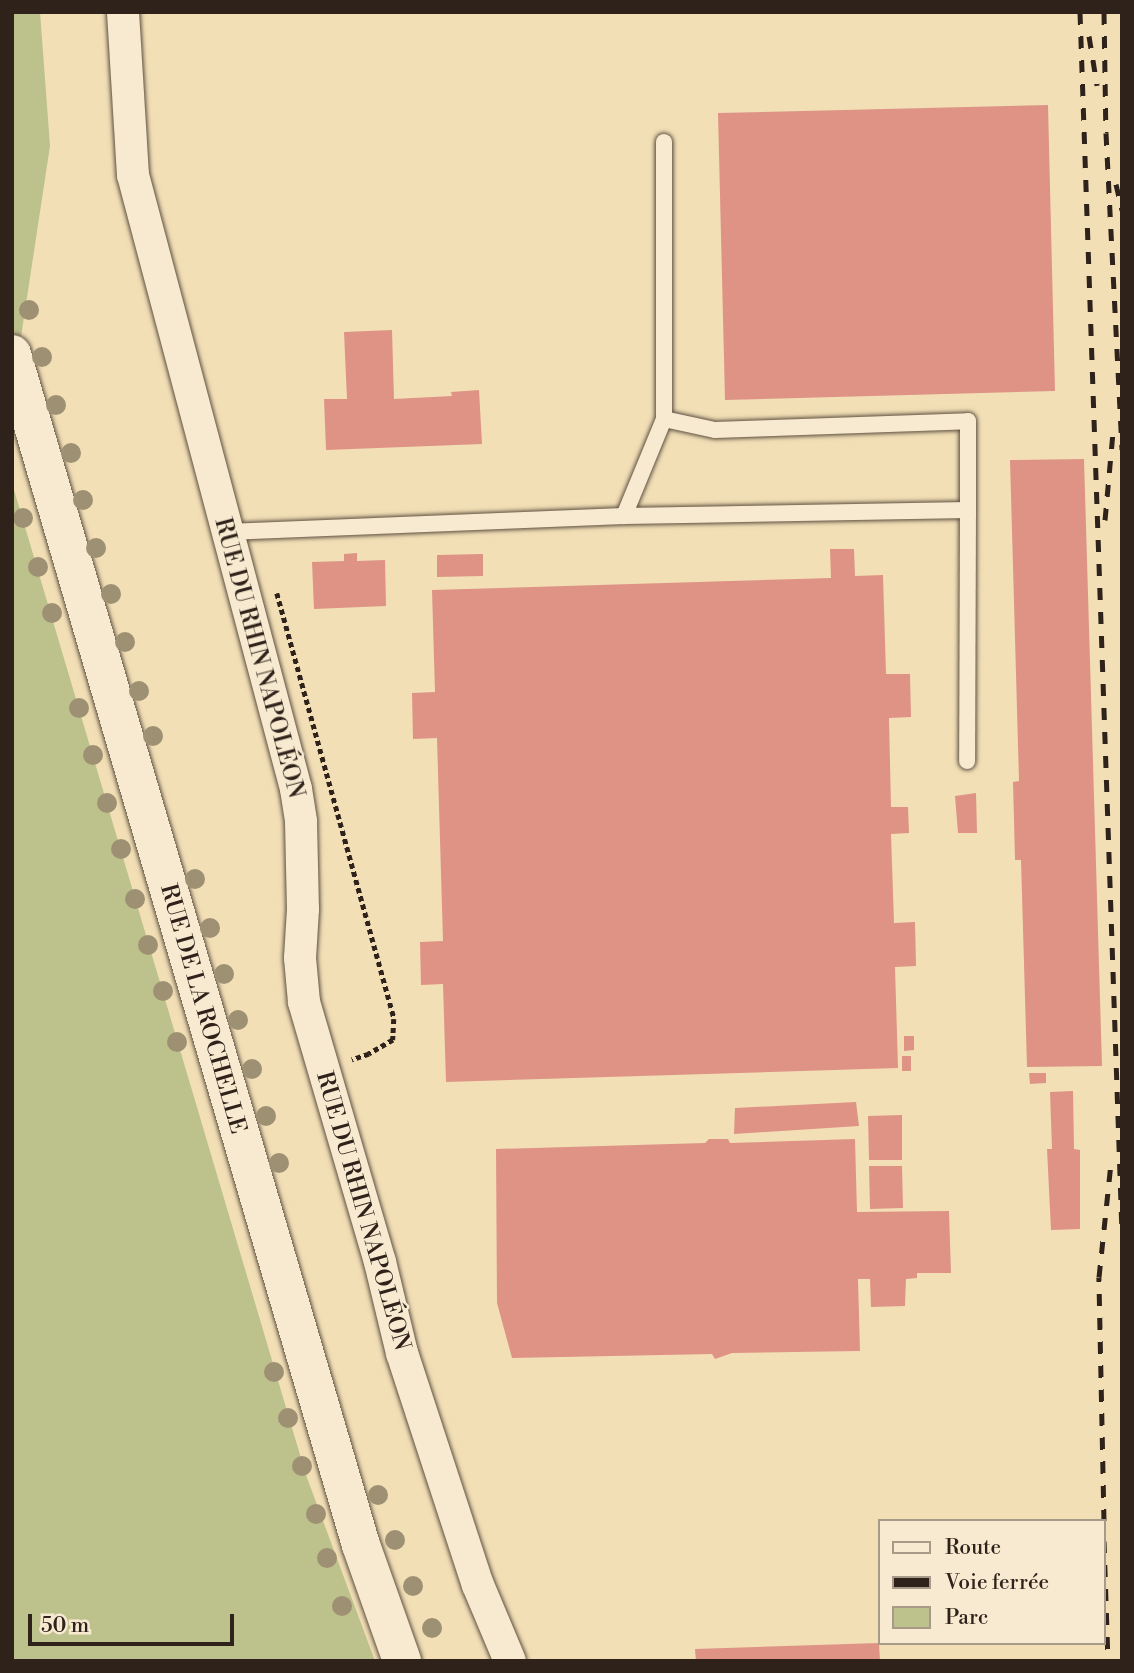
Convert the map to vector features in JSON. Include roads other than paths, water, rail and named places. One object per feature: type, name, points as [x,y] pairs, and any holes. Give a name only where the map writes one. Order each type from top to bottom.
[{"type":"main road","name":"RUE DE LA ROCHELLE","points":[[12,354],[361,1545],[402,1661]]},
{"type":"street","name":"RUE DU RHIN NAPOLÉON","points":[[123,12],[133,176],[296,789],[301,822],[303,909],[300,958],[304,1002],[380,1262],[402,1353],[478,1585],[510,1661]]},
{"type":"lane","points":[[624,516],[664,419],[664,142]]},
{"type":"lane","points":[[664,419],[715,430],[968,421],[967,761]]},
{"type":"lane","points":[[227,532],[624,516],[968,510]]},
{"type":"railway","points":[[1080,12],[1122,1234]]},
{"type":"railway","points":[[1104,12],[1106,133],[1122,450]]},
{"type":"railway","points":[[1089,36],[1097,85]]},
{"type":"railway","points":[[1116,184],[1122,210]]},
{"type":"railway","points":[[1105,520],[1113,432]]},
{"type":"railway","points":[[1104,1519],[1099,1277],[1111,1163]]},
{"type":"railway","points":[[1106,1601],[1108,1661]]}]
